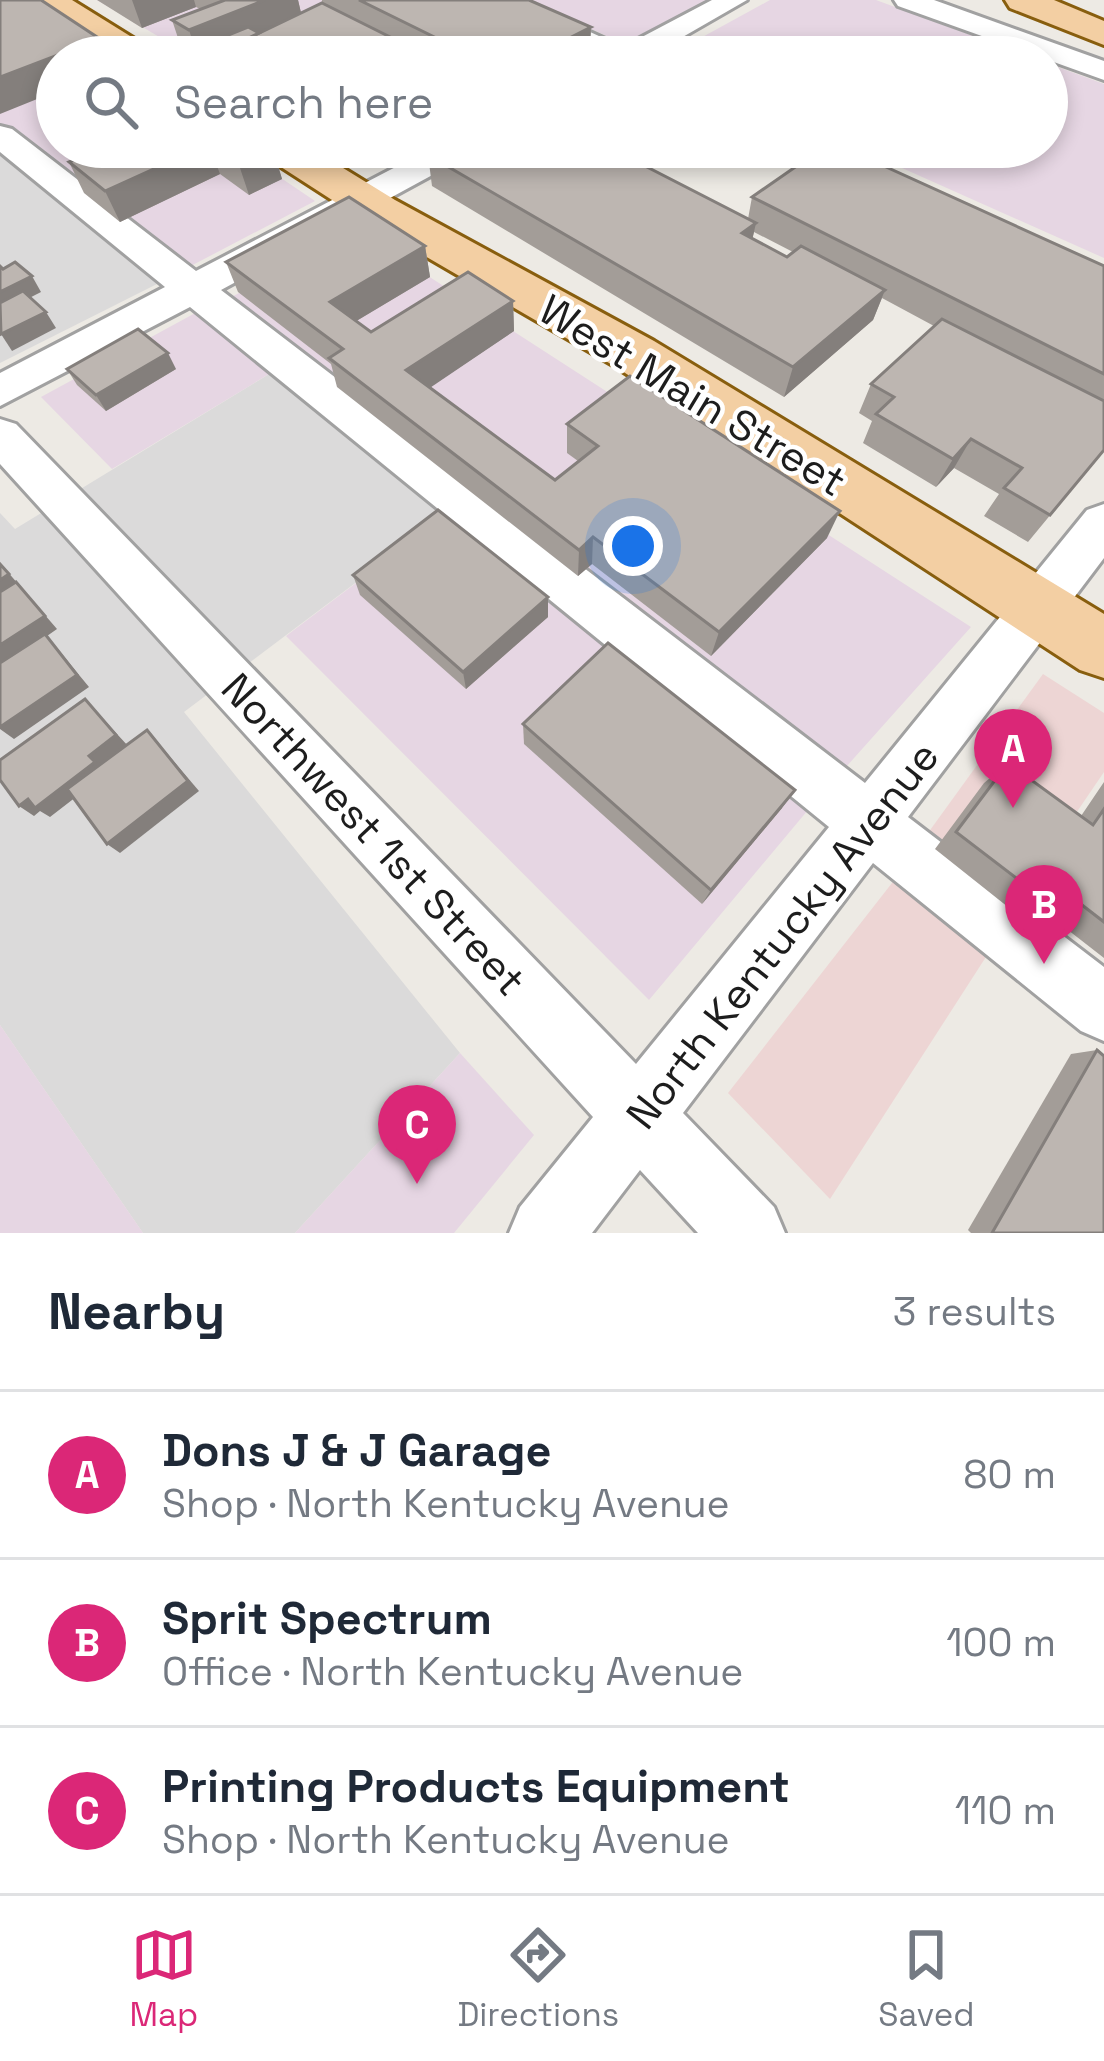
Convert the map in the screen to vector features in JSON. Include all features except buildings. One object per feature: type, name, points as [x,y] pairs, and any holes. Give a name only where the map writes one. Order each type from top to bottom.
[{"type":"main road","points":[[46,0],[103,36]]},
{"type":"main road","points":[[1023,0],[1104,34]]},
{"type":"main road","points":[[1048,0],[1104,18]]},
{"type":"main road","name":"West Main Street","points":[[313,168],[635,354],[1104,649]]},
{"type":"street","points":[[497,0],[577,36]]},
{"type":"street","points":[[665,36],[734,0]]},
{"type":"street","points":[[908,0],[1007,36]]},
{"type":"street","points":[[1068,58],[1104,71]]},
{"type":"street","points":[[0,136],[36,165]]},
{"type":"street","points":[[40,168],[1104,1008]]},
{"type":"street","points":[[0,391],[420,168]]},
{"type":"street","name":"Northwest 1st Street","points":[[0,435],[748,1233]]},
{"type":"street","name":"North Kentucky Avenue","points":[[546,1233],[1104,523]]},
{"type":"shaded area","points":[[0,0],[36,36],[36,155],[0,128]]},
{"type":"shaded area","points":[[97,0],[707,0],[642,36],[606,36],[587,27],[571,36],[376,36],[322,9],[352,36],[158,36]]},
{"type":"shaded area","points":[[770,0],[876,0],[973,36],[704,36]]},
{"type":"shaded area","points":[[1068,71],[1104,84],[1104,258],[902,168],[1068,168]]},
{"type":"shaded area","points":[[0,152],[161,282],[0,363]]},
{"type":"shaded area","points":[[52,168],[266,168],[315,201],[185,269]]},
{"type":"shaded area","points":[[357,230],[971,627],[813,804],[649,1000],[286,636],[475,493],[224,301]]},
{"type":"shaded area","points":[[199,311],[274,371],[112,469],[41,397]]},
{"type":"shaded area","points":[[274,371],[451,511],[184,712],[460,1053],[295,1233],[143,1233],[0,1025],[0,513],[15,529]]},
{"type":"shaded area","points":[[1043,674],[1104,713],[1104,772],[1008,913],[920,844]]},
{"type":"shaded area","points":[[899,874],[993,946],[830,1199],[728,1093]]},
{"type":"shaded area","points":[[0,1025],[143,1233],[0,1233]]},
{"type":"shaded area","points":[[460,1053],[534,1135],[454,1233],[295,1233]]},
{"type":"place","name":"Dons J & J Garage","points":[[1013,808]]},
{"type":"place","name":"Sprit Spectrum","points":[[1044,964]]},
{"type":"place","name":"Printing Products Equipment","points":[[417,1184]]}]
